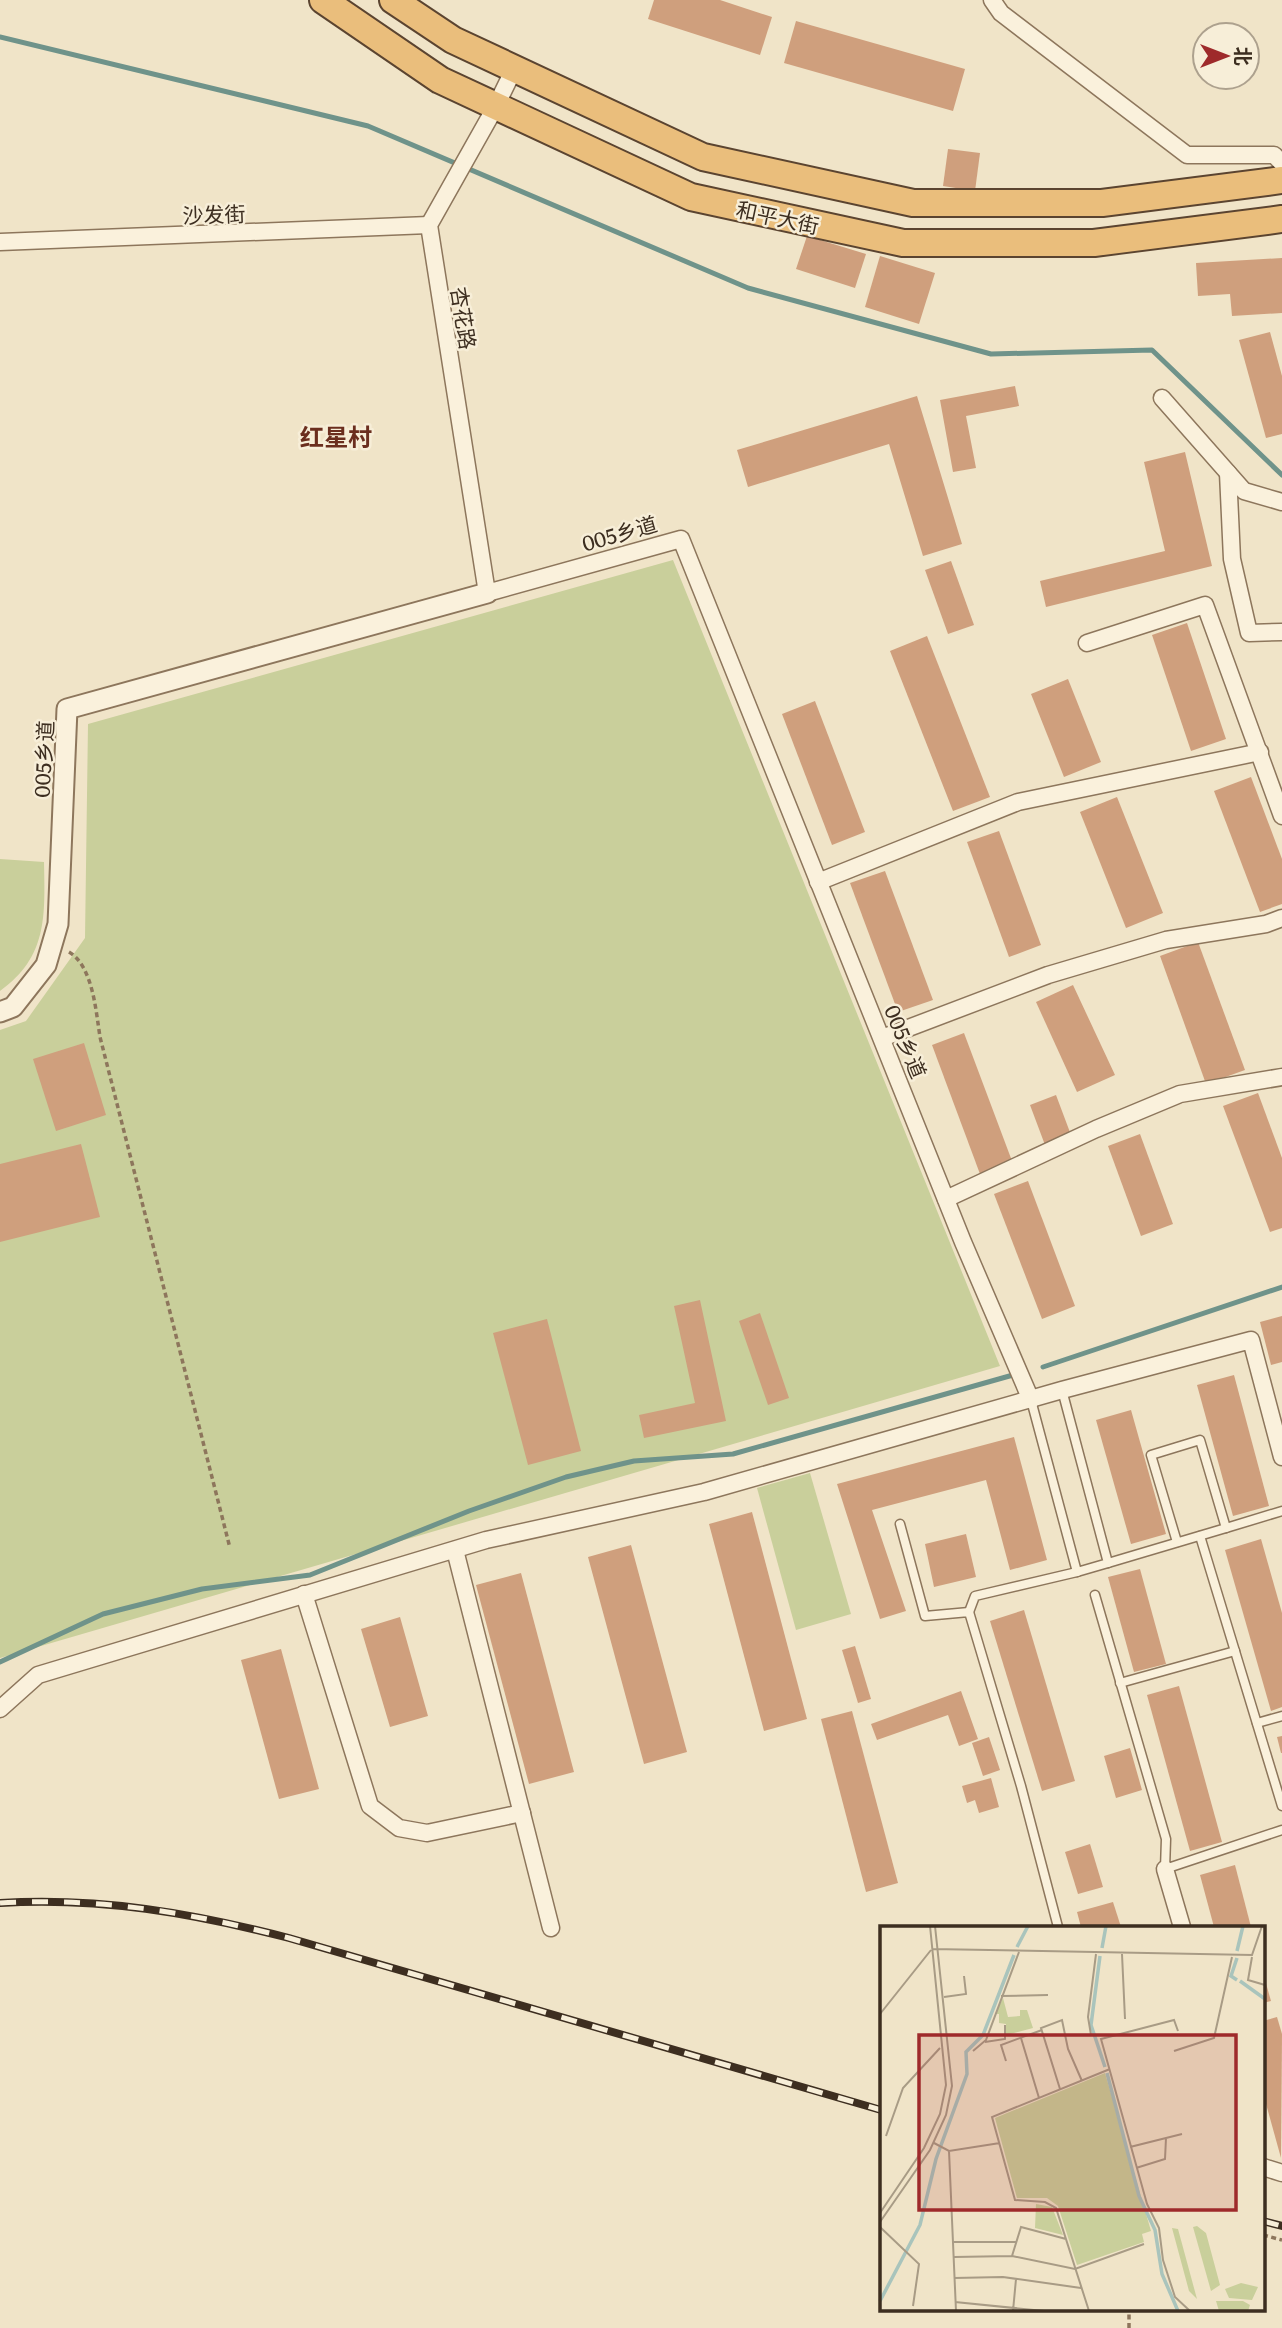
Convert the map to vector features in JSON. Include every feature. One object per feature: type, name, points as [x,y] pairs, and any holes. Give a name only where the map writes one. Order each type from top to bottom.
[{"type":"highway","name":"和平大街","points":[[323,0],[440,80],[691,197],[903,243],[1094,243],[1282,219]]},
{"type":"highway","name":"和平大街","points":[[393,0],[453,40],[703,157],[913,203],[1102,203],[1282,180]]},
{"type":"street","points":[[992,0],[1001,13],[1187,155],[1274,155],[1282,163]]},
{"type":"street","points":[[429,225],[514,69]]},
{"type":"street","name":"沙发街","points":[[0,242],[429,225]]},
{"type":"street","name":"杏花路","points":[[429,225],[487,593]]},
{"type":"street","points":[[1162,398],[1244,491],[1282,502]]},
{"type":"street","points":[[1228,472],[1232,559],[1249,633],[1282,632]]},
{"type":"street","name":"005乡道","points":[[0,1012],[13,1007],[46,965],[58,924],[67,709],[681,538],[946,1199],[1031,1400]]},
{"type":"street","points":[[1087,643],[1205,605],[1282,816]]},
{"type":"street","points":[[818,881],[1018,802],[1260,752]]},
{"type":"street","points":[[881,1038],[1048,975],[1166,940],[1266,924],[1282,918]]},
{"type":"street","points":[[946,1199],[1096,1129],[1180,1094],[1282,1077]]},
{"type":"street","points":[[0,1709],[38,1675],[455,1549],[704,1492],[1062,1390],[1251,1340],[1282,1457]]},
{"type":"street","points":[[455,1549],[551,1928]]},
{"type":"street","points":[[303,1594],[370,1806],[399,1828],[426,1833],[522,1813]]},
{"type":"street","points":[[1165,1869],[1182,1926]]},
{"type":"street","points":[[1264,2167],[1282,2173]]},
{"type":"lane","points":[[1062,1390],[1108,1563]]},
{"type":"lane","points":[[1031,1400],[1077,1572]]},
{"type":"lane","points":[[1177,1542],[1151,1455],[1200,1440],[1226,1528]]},
{"type":"lane","points":[[1058,1926],[1021,1786],[969,1612],[975,1596],[1077,1572],[1282,1511]]},
{"type":"lane","points":[[900,1524],[925,1616],[969,1612]]},
{"type":"lane","points":[[1200,1536],[1282,1806]]},
{"type":"lane","points":[[1095,1595],[1166,1839],[1165,1869],[1282,1830]]},
{"type":"lane","points":[[1120,1683],[1235,1651]]},
{"type":"lane","points":[[1257,1723],[1282,1716]]},
{"type":"path","points":[[52,943],[77,957],[93,992],[103,1051],[230,1548]]},
{"type":"path","points":[[1264,2235],[1282,2240]]},
{"type":"path","points":[[1129,2310],[1129,2328]]},
{"type":"green space","points":[[673,560],[1000,1366],[0,1658],[0,1030],[26,1021],[85,938],[88,724]]},
{"type":"green space","points":[[0,859],[44,862],[44,900],[40,934],[35,949],[16,978],[0,991]]},
{"type":"green space","points":[[810,1473],[851,1614],[796,1630],[757,1488]]},
{"type":"building","points":[[654,0],[720,0],[772,17],[760,55],[648,19]]},
{"type":"building","points":[[796,21],[965,69],[953,111],[784,63]]},
{"type":"building","points":[[948,149],[980,153],[975,191],[943,186]]},
{"type":"building","points":[[807,236],[866,254],[855,288],[796,269]]},
{"type":"building","points":[[880,256],[935,273],[919,324],[865,307]]},
{"type":"building","points":[[1282,258],[1282,313],[1232,316],[1230,294],[1198,296],[1196,263]]},
{"type":"building","points":[[1270,332],[1282,376],[1282,434],[1266,438],[1239,340]]},
{"type":"building","points":[[1015,386],[1019,406],[966,416],[976,468],[953,472],[940,400]]},
{"type":"building","points":[[917,396],[962,544],[923,556],[889,444],[748,487],[737,450]]},
{"type":"building","points":[[1185,452],[1212,566],[1046,607],[1040,581],[1165,551],[1144,462]]},
{"type":"building","points":[[951,561],[974,625],[948,634],[925,570]]},
{"type":"building","points":[[1187,623],[1226,739],[1191,751],[1152,635]]},
{"type":"building","points":[[927,636],[990,797],[953,811],[890,651]]},
{"type":"building","points":[[1068,679],[1101,762],[1064,777],[1031,694]]},
{"type":"building","points":[[815,701],[865,832],[832,845],[782,714]]},
{"type":"building","points":[[1251,777],[1282,859],[1282,904],[1260,912],[1214,791]]},
{"type":"building","points":[[1117,797],[1163,913],[1126,928],[1080,812]]},
{"type":"building","points":[[999,831],[1041,945],[1009,957],[967,842]]},
{"type":"building","points":[[885,871],[933,1000],[898,1012],[850,883]]},
{"type":"building","points":[[1198,942],[1245,1070],[1206,1084],[1160,956]]},
{"type":"building","points":[[1073,985],[1115,1075],[1077,1092],[1036,1002]]},
{"type":"building","points":[[964,1033],[1012,1161],[980,1174],[932,1045]]},
{"type":"building","points":[[84,1043],[106,1115],[56,1131],[33,1059]]},
{"type":"building","points":[[1258,1093],[1282,1158],[1282,1228],[1270,1232],[1223,1106]]},
{"type":"building","points":[[1056,1095],[1071,1135],[1045,1145],[1030,1105]]},
{"type":"building","points":[[1140,1134],[1173,1224],[1141,1236],[1108,1146]]},
{"type":"building","points":[[81,1144],[100,1217],[0,1242],[0,1164]]},
{"type":"building","points":[[1028,1181],[1075,1306],[1042,1319],[994,1194]]},
{"type":"building","points":[[700,1300],[726,1421],[644,1438],[639,1415],[695,1403],[674,1306]]},
{"type":"building","points":[[760,1313],[789,1398],[768,1405],[739,1321]]},
{"type":"building","points":[[1282,1316],[1282,1362],[1271,1365],[1260,1322]]},
{"type":"building","points":[[547,1319],[581,1451],[528,1465],[493,1333]]},
{"type":"building","points":[[1234,1375],[1269,1506],[1233,1516],[1197,1385]]},
{"type":"building","points":[[1131,1410],[1166,1534],[1131,1544],[1096,1420]]},
{"type":"building","points":[[1014,1437],[1047,1560],[1010,1570],[986,1480],[872,1510],[906,1611],[880,1619],[837,1484]]},
{"type":"building","points":[[752,1512],[807,1719],[764,1731],[709,1524]]},
{"type":"building","points":[[966,1534],[976,1577],[934,1587],[925,1544]]},
{"type":"building","points":[[1261,1539],[1282,1613],[1282,1707],[1271,1711],[1225,1550]]},
{"type":"building","points":[[631,1545],[687,1752],[644,1764],[588,1557]]},
{"type":"building","points":[[1140,1569],[1166,1664],[1134,1672],[1108,1577]]},
{"type":"building","points":[[521,1573],[574,1772],[529,1784],[476,1585]]},
{"type":"building","points":[[1024,1610],[1075,1781],[1042,1791],[990,1621]]},
{"type":"building","points":[[400,1617],[428,1716],[390,1727],[361,1629]]},
{"type":"building","points":[[855,1646],[871,1699],[858,1703],[842,1650]]},
{"type":"building","points":[[281,1649],[319,1789],[279,1799],[241,1660]]},
{"type":"building","points":[[1179,1686],[1222,1842],[1190,1851],[1147,1695]]},
{"type":"building","points":[[961,1691],[978,1739],[959,1746],[948,1715],[877,1740],[871,1724]]},
{"type":"building","points":[[852,1711],[898,1883],[866,1892],[821,1719]]},
{"type":"building","points":[[1282,1736],[1282,1753],[1281,1753],[1277,1737]]},
{"type":"building","points":[[989,1737],[1000,1770],[983,1776],[972,1743]]},
{"type":"building","points":[[1130,1748],[1142,1790],[1116,1798],[1104,1756]]},
{"type":"building","points":[[991,1778],[999,1807],[979,1813],[975,1800],[967,1803],[962,1786]]},
{"type":"building","points":[[1090,1844],[1103,1887],[1078,1894],[1065,1852]]},
{"type":"building","points":[[1235,1865],[1251,1926],[1214,1926],[1200,1875]]},
{"type":"building","points":[[1113,1902],[1121,1926],[1081,1926],[1077,1912]]},
{"type":"building","points":[[1264,1976],[1271,2001],[1264,2003]]},
{"type":"building","points":[[1277,2017],[1282,2034],[1281,2158],[1264,2097],[1264,2021]]},
{"type":"waterway","points":[[0,37],[368,126],[748,288],[991,354],[1152,350],[1282,475]]},
{"type":"waterway","points":[[1043,1367],[1282,1287]]},
{"type":"waterway","points":[[0,1662],[103,1614],[202,1589],[310,1575],[469,1511],[566,1477],[634,1461],[733,1454],[1013,1375]]},
{"type":"railway","points":[[0,1903],[74,1902],[110,1905],[181,1914],[253,1929],[880,2110]]},
{"type":"railway","points":[[1264,2221],[1282,2226]]},
{"type":"district","name":"红星村","points":[[336,435]]}]
